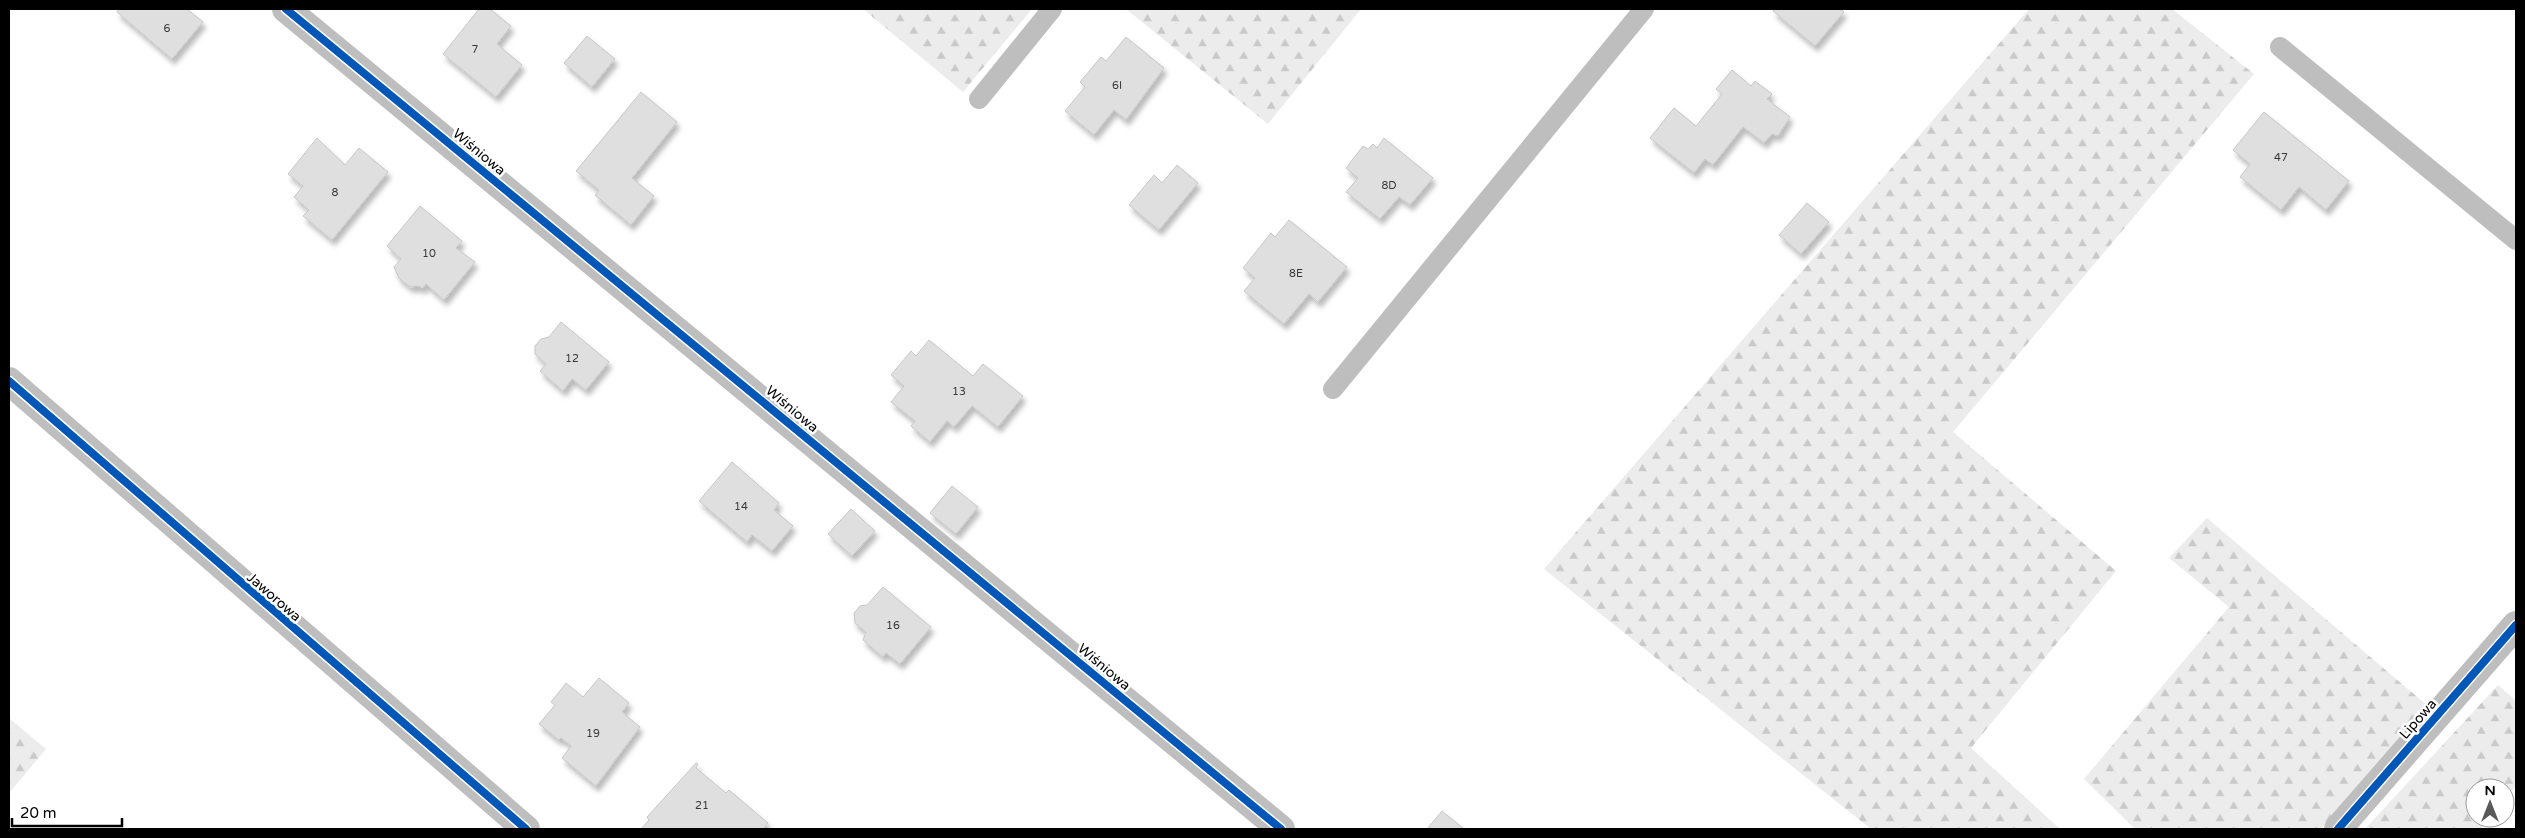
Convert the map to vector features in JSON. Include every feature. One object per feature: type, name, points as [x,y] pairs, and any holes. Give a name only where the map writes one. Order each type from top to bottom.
[{"type":"street","name":"Wiśniowa","points":[[286,9],[1282,829]]},
{"type":"street","name":"Jaworowa","points":[[9,381],[526,829]]},
{"type":"street","name":"Lipowa","points":[[2338,829],[2516,625]]},
{"type":"lane","points":[[979,99],[1052,9]]},
{"type":"lane","points":[[1333,389],[1644,9]]},
{"type":"lane","points":[[2280,47],[2516,240]]},
{"type":"green space","points":[[863,9],[1032,9],[963,92]]},
{"type":"green space","points":[[1126,9],[1361,9],[1268,124]]},
{"type":"green space","points":[[2029,9],[2172,9],[2254,74],[1953,432],[2116,571],[1971,748],[2060,829],[1871,829],[1544,569]]},
{"type":"green space","points":[[2207,518],[2429,707],[2321,829],[2135,829],[2084,779],[2229,607],[2169,558]]},
{"type":"green space","points":[[2498,685],[2516,701],[2516,786],[2515,787],[2515,778],[2465,778],[2465,828],[2480,829],[2365,829]]},
{"type":"green space","points":[[9,718],[46,749],[9,793]]},
{"type":"building","points":[[119,9],[187,9],[203,22],[172,59],[117,12]]},
{"type":"building","points":[[479,9],[490,9],[511,26],[497,44],[522,65],[496,97],[443,54]]},
{"type":"building","points":[[1775,9],[1840,9],[1844,12],[1815,46],[1773,11]]},
{"type":"building","points":[[587,36],[615,59],[592,87],[564,63]]},
{"type":"building","points":[[1126,37],[1164,68],[1126,120],[1114,110],[1094,135],[1065,111],[1085,87],[1080,82],[1101,57],[1106,61]]},
{"type":"building","points":[[1732,70],[1751,86],[1755,81],[1772,94],[1767,99],[1790,117],[1778,136],[1772,134],[1764,143],[1743,127],[1713,165],[1705,159],[1694,173],[1650,138],[1674,108],[1696,126],[1722,94],[1716,89]]},
{"type":"building","points":[[641,92],[677,122],[632,178],[654,196],[631,225],[595,195],[599,190],[576,171]]},
{"type":"building","points":[[2264,112],[2349,181],[2326,210],[2299,187],[2281,210],[2240,177],[2250,164],[2233,150]]},
{"type":"building","points":[[317,138],[345,165],[359,148],[388,172],[332,240],[303,216],[309,210],[294,197],[303,186],[288,174]]},
{"type":"building","points":[[1384,138],[1433,178],[1410,205],[1399,197],[1380,219],[1346,192],[1358,178],[1346,168],[1363,146],[1368,149],[1373,144],[1377,148]]},
{"type":"building","points":[[1177,165],[1198,183],[1159,230],[1129,205],[1154,175],[1162,183]]},
{"type":"building","points":[[1807,203],[1829,222],[1801,254],[1779,235]]},
{"type":"building","points":[[420,206],[462,241],[456,248],[475,262],[444,300],[426,284],[422,289],[419,286],[410,287],[399,278],[394,267],[401,259],[387,246]]},
{"type":"building","points":[[1289,220],[1347,267],[1318,302],[1309,294],[1284,324],[1244,291],[1255,278],[1243,268],[1271,233],[1275,237]]},
{"type":"building","points":[[561,322],[609,362],[586,390],[572,379],[563,391],[540,371],[546,364],[535,354],[535,346],[541,339],[549,337]]},
{"type":"building","points":[[929,340],[973,376],[983,364],[1023,396],[998,427],[972,406],[954,427],[947,421],[930,442],[911,426],[915,421],[891,402],[904,386],[891,375],[911,351],[916,356]]},
{"type":"building","points":[[732,462],[779,503],[774,510],[793,526],[772,551],[752,535],[747,542],[699,501]]},
{"type":"building","points":[[952,486],[978,507],[956,534],[930,513]]},
{"type":"building","points":[[851,509],[875,531],[852,556],[828,534]]},
{"type":"building","points":[[883,587],[931,627],[900,664],[886,653],[883,657],[863,640],[866,632],[855,623],[854,613],[860,606],[867,605]]},
{"type":"building","points":[[599,678],[629,703],[622,712],[640,727],[596,786],[562,758],[571,746],[561,738],[559,740],[539,724],[555,705],[551,702],[566,683],[583,697]]},
{"type":"building","points":[[696,763],[698,764],[696,768],[726,793],[729,790],[768,823],[763,829],[641,829],[649,820],[647,817]]},
{"type":"building","points":[[1442,811],[1464,829],[1427,829]]},
{"type":"cycle path","points":[[286,9],[1281,829]]},
{"type":"cycle path","points":[[9,381],[526,829]]},
{"type":"cycle path","points":[[2338,829],[2516,625]]}]
